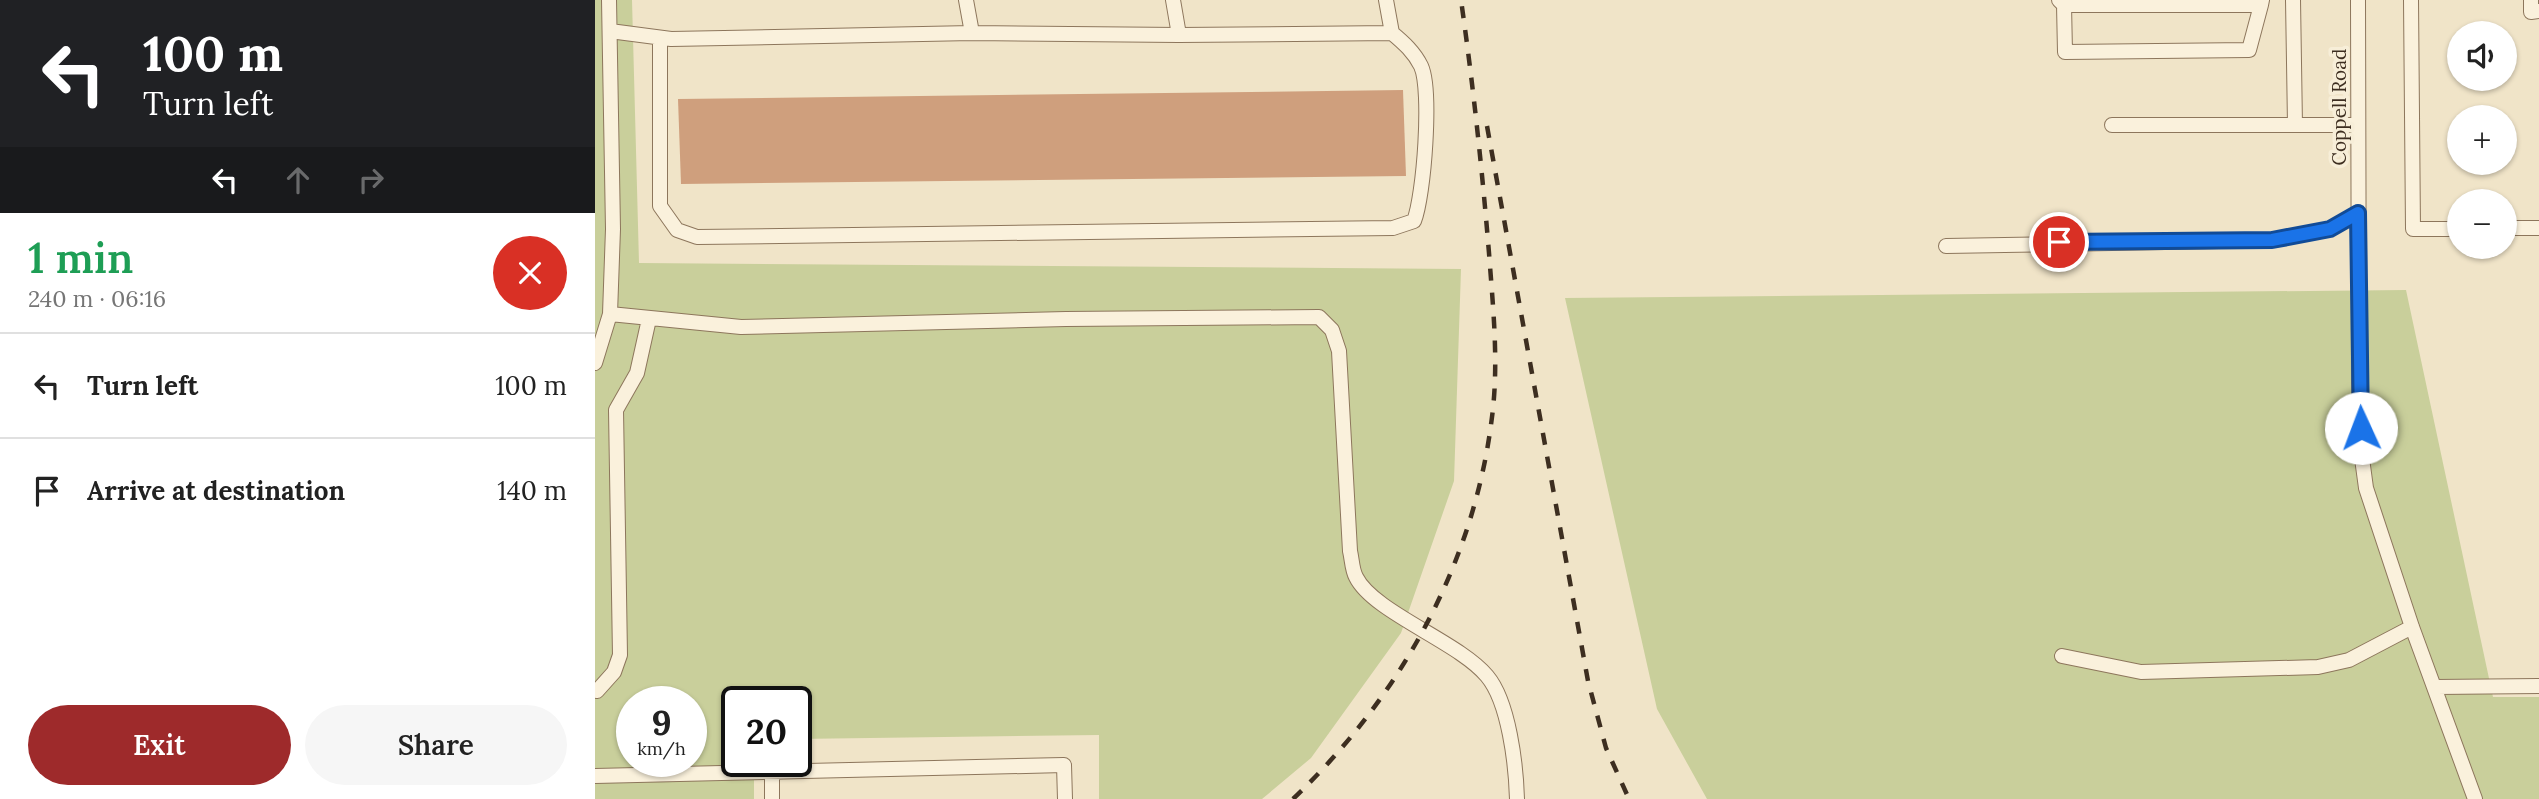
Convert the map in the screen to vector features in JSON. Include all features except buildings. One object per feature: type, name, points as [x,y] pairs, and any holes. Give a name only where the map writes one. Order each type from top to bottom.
[{"type":"street","points":[[595,363],[610,314],[613,229],[608,0]]},
{"type":"street","points":[[966,0],[972,33]]},
{"type":"street","points":[[1173,0],[1179,35]]},
{"type":"street","points":[[660,38],[660,206],[677,230],[698,237],[1393,228],[1414,221],[1420,206],[1425,135],[1422,68],[1411,49],[1392,33],[1386,0]]},
{"type":"street","points":[[2293,0],[2295,125]]},
{"type":"street","name":"Coppell Road","points":[[2358,0],[2358,213],[2363,464],[2376,523],[2475,799]]},
{"type":"street","points":[[2411,0],[2413,229],[2447,229]]},
{"type":"street","points":[[2531,0],[2532,12],[2539,12]]},
{"type":"street","points":[[2261,2],[2249,50],[2065,52],[2062,3],[2261,2]]},
{"type":"street","points":[[610,32],[660,38],[972,33],[1392,33]]},
{"type":"street","points":[[2112,125],[2358,125]]},
{"type":"street","points":[[1946,246],[2272,240],[2330,229],[2358,213]]},
{"type":"street","points":[[2517,228],[2539,228]]},
{"type":"street","points":[[610,314],[741,327],[1319,317],[1332,330],[1339,351],[1350,551],[1356,578],[1384,607],[1425,629],[1487,675],[1499,694],[1516,770],[1517,799]]},
{"type":"street","points":[[597,691],[614,672],[620,655],[616,410],[637,373],[649,319]]},
{"type":"street","points":[[2062,656],[2141,672],[2318,667],[2349,660],[2412,627]]},
{"type":"street","points":[[2436,687],[2539,686]]},
{"type":"street","points":[[812,770],[1064,765],[1065,799]]},
{"type":"street","points":[[595,776],[721,772]]},
{"type":"street","points":[[772,777],[772,799]]},
{"type":"green space","points":[[595,0],[632,0],[639,263],[1461,269],[1454,481],[1401,633],[1311,758],[1262,799],[1099,799],[1099,735],[812,739],[812,686],[721,686],[721,777],[754,777],[754,799],[595,799]]},
{"type":"green space","points":[[2406,290],[2493,697],[2539,697],[2539,799],[1707,799],[1657,709],[1565,298]]},
{"type":"railway","points":[[1293,799],[1332,759],[1367,717],[1426,625],[1449,576],[1468,525],[1483,472],[1494,397],[1495,335],[1480,158],[1461,0]]},
{"type":"railway","points":[[1487,126],[1588,681],[1606,748],[1629,799]]},
{"type":"route","points":[[2059,242],[2272,240],[2330,229],[2358,213],[2361,428]]}]
